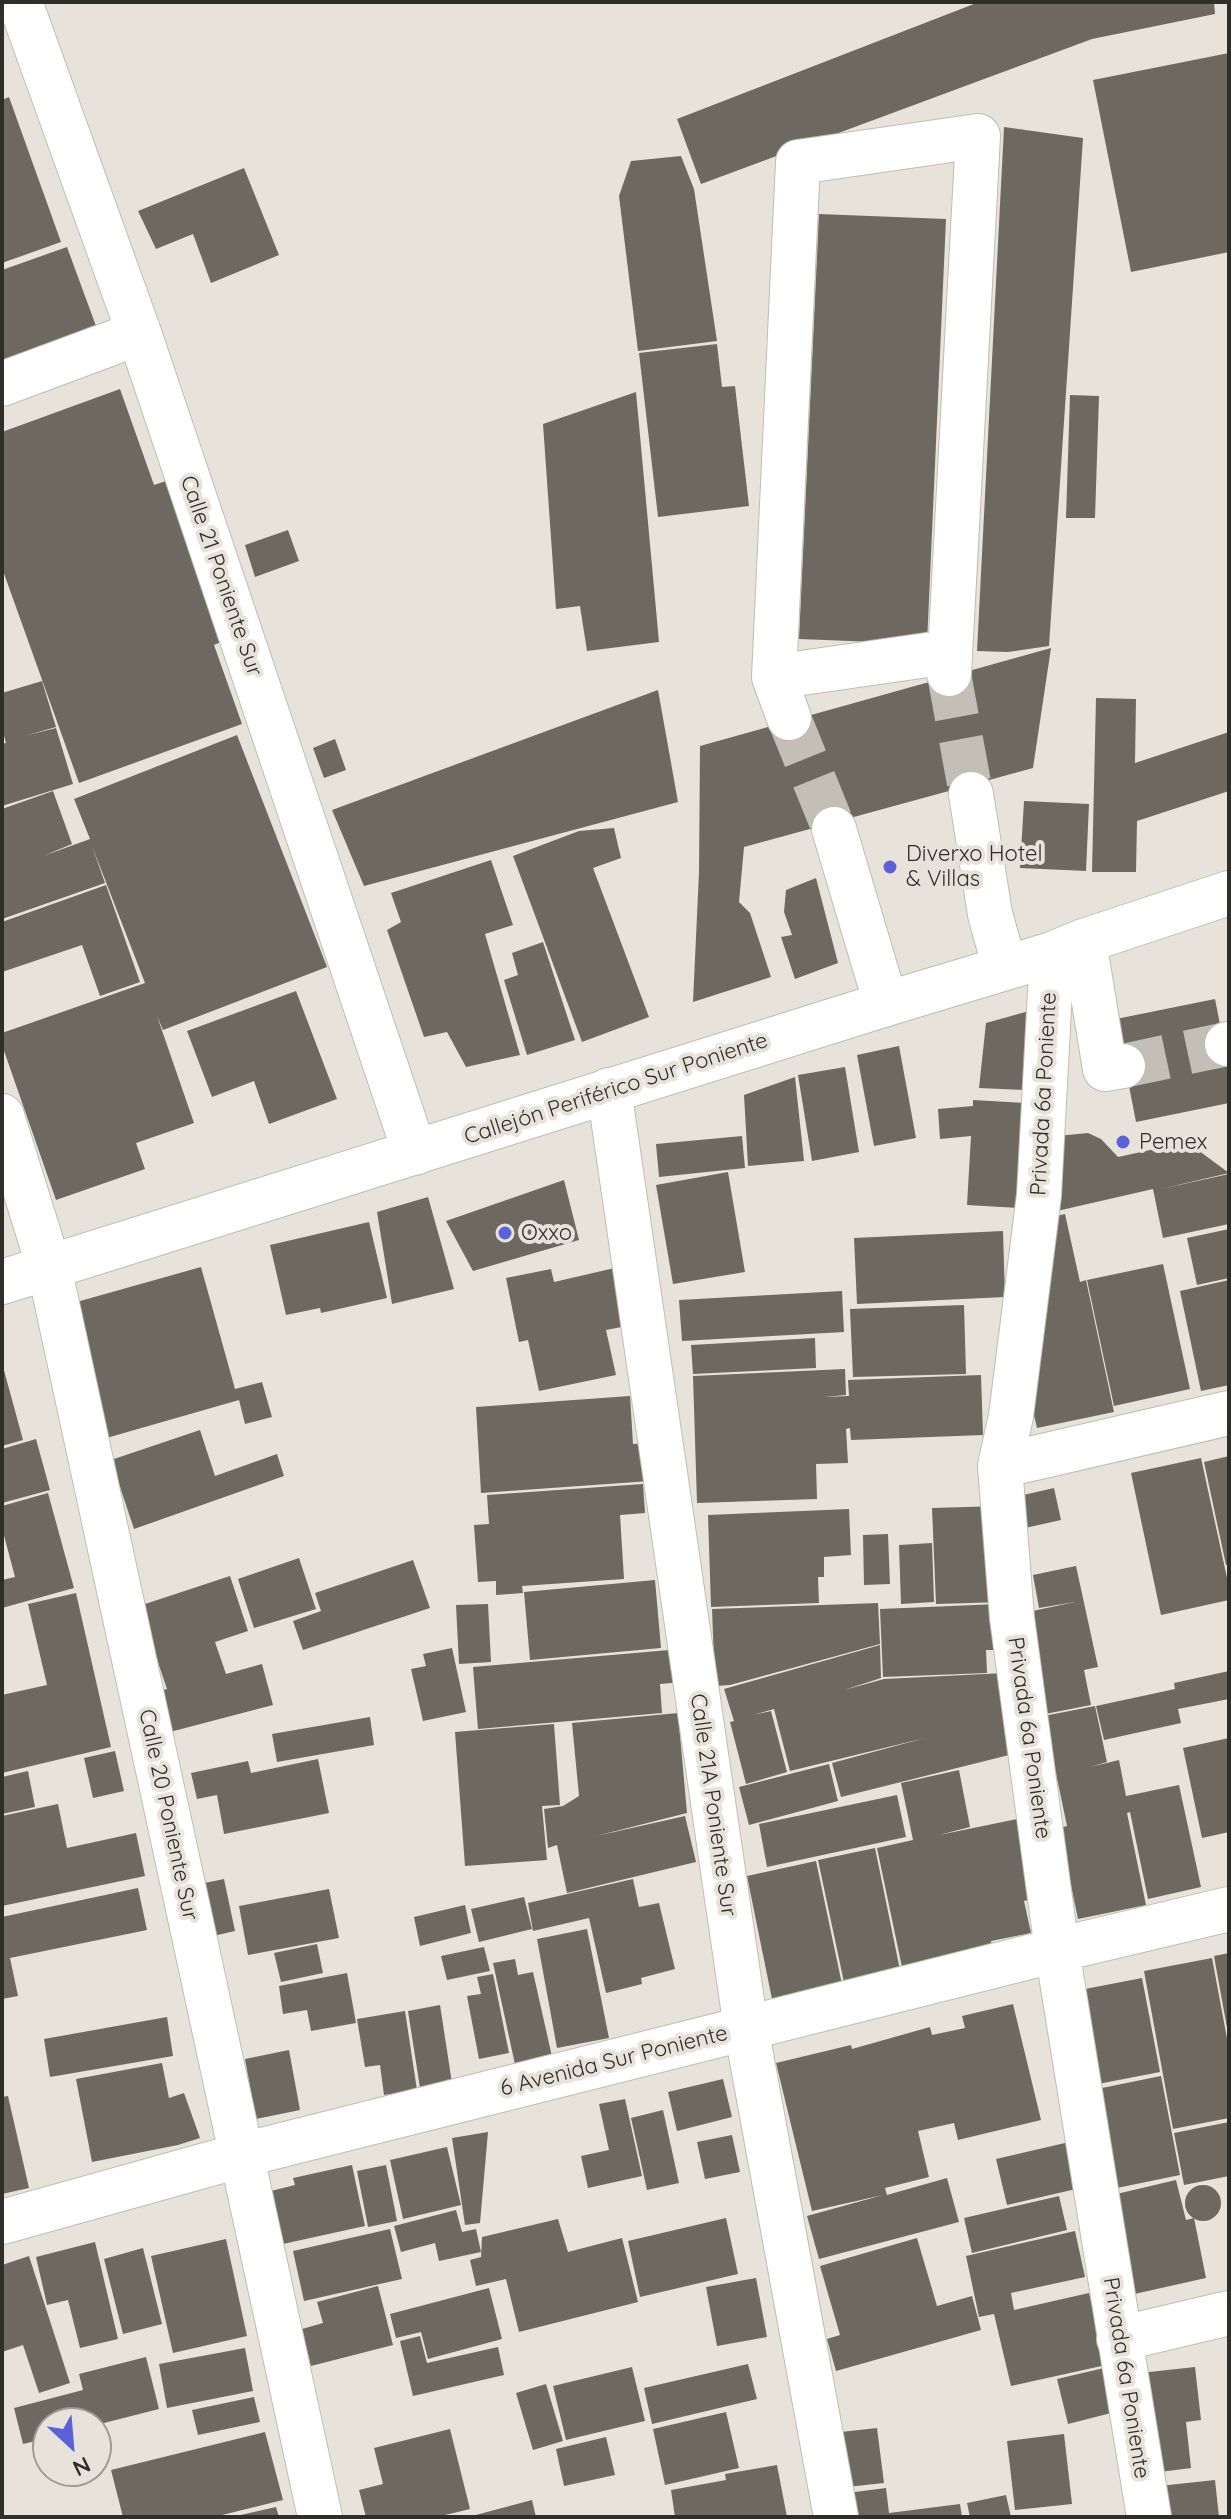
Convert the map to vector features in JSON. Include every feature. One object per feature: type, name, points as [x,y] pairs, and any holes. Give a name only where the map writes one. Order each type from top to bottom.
[{"type":"street","name":"Calle 21 Poniente Sur","points":[[20,2],[139,333],[415,1153]]},
{"type":"street","points":[[774,677],[948,663],[978,136],[798,162],[774,677],[789,718]]},
{"type":"street","points":[[2,384],[139,333]]},
{"type":"street","points":[[971,794],[990,914],[1005,968]]},
{"type":"street","points":[[834,829],[886,1004]]},
{"type":"street","name":"Callejón Periférico Sur Poniente","points":[[2,1282],[1005,968],[1229,893]]},
{"type":"street","points":[[1068,948],[1105,1069],[1123,1066]]},
{"type":"street","name":"Privada 6a Poniente","points":[[1068,948],[1011,1416],[1000,1466],[1012,1618],[1057,1950],[1149,2517]]},
{"type":"street","name":"Calle 21A Poniente Sur","points":[[609,1090],[746,2028],[836,2517]]},
{"type":"street","name":"Calle 20 Poniente Sur","points":[[2,1116],[49,1267],[320,2517]]},
{"type":"street","points":[[1000,1466],[1229,1413]]},
{"type":"street","name":"6 Avenida Sur Poniente","points":[[2,2222],[242,2155],[1229,1909]]},
{"type":"street","points":[[1119,2339],[1229,2313]]},
{"type":"building","points":[[979,2],[1214,2],[1215,14],[1092,39],[701,184],[677,119]]},
{"type":"building","points":[[1229,53],[1229,252],[1131,272],[1093,80]]},
{"type":"building","points":[[9,97],[61,242],[2,263],[2,100]]},
{"type":"building","points":[[1004,127],[1083,138],[1049,646],[1008,652],[977,651]]},
{"type":"building","points":[[681,156],[694,189],[717,341],[638,351],[619,196],[631,161]]},
{"type":"building","points":[[244,168],[279,255],[211,283],[193,234],[156,249],[138,211]]},
{"type":"building","points":[[819,214],[946,219],[927,644],[799,639]]},
{"type":"building","points":[[67,247],[96,326],[2,360],[2,270]]},
{"type":"building","points":[[717,344],[722,387],[735,386],[749,506],[658,517],[639,353]]},
{"type":"building","points":[[120,389],[154,485],[166,481],[223,641],[214,645],[242,724],[79,783],[2,568],[2,432]]},
{"type":"building","points":[[636,392],[659,642],[587,651],[580,606],[556,609],[543,424]]},
{"type":"building","points":[[1070,395],[1099,396],[1095,518],[1066,518]]},
{"type":"building","points":[[288,530],[299,561],[255,577],[245,545]]},
{"type":"building","points":[[1051,648],[1033,768],[744,847],[739,902],[750,913],[771,977],[693,1002],[699,872],[700,746]]},
{"type":"building","points":[[42,681],[56,727],[24,736],[56,728],[73,784],[2,806],[2,744],[6,743],[2,728],[2,693]]},
{"type":"building","points":[[658,690],[678,802],[364,886],[332,810]]},
{"type":"building","points":[[1096,698],[1136,699],[1135,763],[1229,732],[1229,791],[1137,821],[1136,872],[1092,872]]},
{"type":"building","points":[[237,735],[327,967],[163,1030],[157,1016],[194,1123],[136,1143],[145,1169],[56,1200],[2,1045],[2,1033],[145,983],[92,846],[105,883],[2,919],[2,809],[53,791],[72,844],[43,856],[90,839],[74,799]]},
{"type":"building","points":[[335,739],[346,770],[324,778],[313,748]]},
{"type":"building","points":[[1024,801],[1089,804],[1086,871],[1020,868]]},
{"type":"building","points":[[614,828],[621,858],[593,868],[649,1017],[582,1042],[513,856],[579,831]]},
{"type":"building","points":[[491,860],[513,925],[485,934],[520,1055],[466,1067],[447,1032],[424,1037],[387,930],[401,922],[391,893]]},
{"type":"building","points":[[816,878],[838,963],[795,979],[781,937],[792,935],[784,912],[786,890]]},
{"type":"building","points":[[106,885],[140,982],[100,996],[82,945],[2,972],[2,922]]},
{"type":"building","points":[[543,942],[575,1040],[527,1055],[504,980],[518,975],[512,953]]},
{"type":"building","points":[[296,991],[337,1099],[269,1124],[254,1081],[212,1097],[187,1031]]},
{"type":"building","points":[[1215,999],[1229,1070],[1229,1103],[1136,1122],[1116,1019]]},
{"type":"building","points":[[1029,1011],[1024,1090],[979,1088],[986,1023]]},
{"type":"building","points":[[899,1046],[916,1138],[874,1146],[857,1055]]},
{"type":"building","points":[[845,1067],[859,1152],[812,1161],[798,1075]]},
{"type":"building","points":[[795,1077],[804,1161],[748,1166],[744,1095]]},
{"type":"building","points":[[973,1100],[1025,1103],[1019,1208],[967,1205],[971,1136],[940,1139],[938,1109],[973,1106]]},
{"type":"building","points":[[1088,1133],[1101,1139],[1118,1157],[1187,1142],[1229,1173],[1161,1189],[1229,1174],[1229,1224],[1163,1238],[1153,1189],[1044,1214],[1047,1137]]},
{"type":"building","points":[[742,1136],[745,1168],[659,1177],[656,1144]]},
{"type":"building","points":[[728,1172],[745,1272],[673,1284],[656,1185]]},
{"type":"building","points":[[564,1180],[579,1240],[473,1271],[446,1221]]},
{"type":"building","points":[[428,1197],[454,1289],[392,1304],[377,1212]]},
{"type":"building","points":[[1065,1214],[1080,1282],[1086,1280],[1114,1412],[1037,1428],[1029,1394],[1043,1219]]},
{"type":"building","points":[[369,1222],[387,1298],[321,1313],[320,1308],[286,1315],[270,1245]]},
{"type":"building","points":[[1229,1229],[1229,1278],[1197,1285],[1187,1238]]},
{"type":"building","points":[[1003,1231],[1005,1297],[857,1304],[854,1238]]},
{"type":"building","points":[[1163,1264],[1190,1389],[1114,1406],[1087,1280]]},
{"type":"building","points":[[201,1267],[235,1389],[262,1382],[272,1417],[245,1424],[239,1400],[103,1439],[66,1305]]},
{"type":"building","points":[[619,1267],[632,1325],[606,1330],[616,1375],[539,1391],[528,1340],[519,1342],[506,1278],[551,1269],[554,1282]]},
{"type":"building","points":[[1229,1280],[1229,1385],[1201,1391],[1180,1291]]},
{"type":"building","points":[[842,1291],[844,1332],[682,1341],[679,1300]]},
{"type":"building","points":[[964,1305],[966,1374],[853,1377],[850,1309]]},
{"type":"building","points":[[815,1338],[816,1368],[693,1374],[691,1345]]},
{"type":"building","points":[[2,1363],[23,1440],[2,1446]]},
{"type":"building","points":[[845,1369],[846,1395],[824,1397],[849,1396],[848,1380],[981,1375],[983,1435],[851,1440],[850,1428],[846,1429],[848,1463],[816,1464],[817,1499],[697,1503],[693,1376]]},
{"type":"building","points":[[630,1396],[633,1444],[647,1443],[650,1481],[481,1493],[476,1407]]},
{"type":"building","points":[[200,1430],[215,1476],[277,1454],[284,1476],[134,1529],[111,1460]]},
{"type":"building","points":[[36,1439],[50,1490],[2,1503],[2,1449]]},
{"type":"building","points":[[1229,1456],[1229,1565],[1226,1565],[1204,1462]]},
{"type":"building","points":[[1201,1458],[1229,1587],[1229,1600],[1161,1615],[1131,1473]]},
{"type":"building","points":[[643,1484],[645,1513],[620,1515],[624,1579],[522,1586],[523,1593],[496,1595],[496,1581],[478,1582],[474,1525],[489,1524],[487,1495]]},
{"type":"building","points":[[1054,1488],[1061,1520],[1025,1528],[1019,1496]]},
{"type":"building","points":[[48,1493],[74,1588],[2,1608],[2,1580],[15,1577],[2,1528],[2,1506]]},
{"type":"building","points":[[1000,1506],[1004,1602],[936,1604],[932,1508]]},
{"type":"building","points":[[849,1509],[851,1555],[824,1557],[824,1577],[818,1577],[819,1603],[711,1607],[708,1515]]},
{"type":"building","points":[[888,1534],[890,1584],[864,1585],[863,1535]]},
{"type":"building","points":[[932,1543],[934,1602],[901,1604],[899,1545]]},
{"type":"building","points":[[299,1558],[316,1609],[254,1628],[238,1579]]},
{"type":"building","points":[[413,1560],[430,1608],[303,1650],[293,1621],[321,1611],[315,1593]]},
{"type":"building","points":[[1076,1566],[1098,1667],[1084,1670],[1091,1705],[1045,1714],[1023,1613],[1075,1602],[1039,1608],[1033,1575]]},
{"type":"building","points":[[230,1576],[248,1631],[215,1642],[226,1674],[262,1664],[273,1705],[166,1733],[155,1692],[167,1689],[139,1606]]},
{"type":"building","points":[[655,1580],[661,1648],[530,1660],[524,1592]]},
{"type":"building","points":[[76,1593],[111,1747],[2,1773],[2,1695],[47,1685],[28,1604]]},
{"type":"building","points":[[878,1603],[880,1644],[730,1685],[715,1686],[712,1609]]},
{"type":"building","points":[[488,1604],[491,1662],[459,1664],[456,1605]]},
{"type":"building","points":[[999,1604],[1001,1650],[986,1650],[987,1673],[883,1677],[880,1609]]},
{"type":"building","points":[[880,1645],[881,1678],[844,1690],[884,1679],[1005,1673],[1017,1753],[841,1797],[832,1763],[925,1738],[790,1771],[774,1709],[753,1715],[771,1711],[787,1772],[746,1784],[730,1722],[734,1721],[724,1689]]},
{"type":"building","points":[[452,1648],[466,1712],[423,1721],[411,1669],[426,1666],[423,1654]]},
{"type":"building","points":[[681,1649],[684,1682],[660,1684],[662,1713],[478,1729],[473,1667]]},
{"type":"building","points":[[1229,1671],[1229,1699],[1178,1709],[1181,1723],[1104,1740],[1096,1706],[1175,1689],[1174,1683]]},
{"type":"building","points":[[1095,1706],[1107,1762],[1090,1767],[1119,1760],[1126,1796],[1179,1785],[1201,1887],[1148,1899],[1130,1812],[1127,1813],[1146,1905],[1078,1919],[1059,1828],[1067,1826],[1044,1716]]},
{"type":"building","points":[[678,1713],[687,1813],[596,1836],[685,1816],[696,1862],[567,1893],[557,1845],[548,1848],[544,1809],[563,1806],[579,1796],[572,1723]]},
{"type":"building","points":[[370,1717],[374,1745],[277,1762],[272,1734]]},
{"type":"building","points":[[554,1724],[560,1805],[542,1806],[547,1860],[465,1866],[455,1732]]},
{"type":"building","points":[[1229,1738],[1229,1832],[1202,1838],[1183,1748]]},
{"type":"building","points":[[115,1751],[124,1791],[93,1798],[84,1758]]},
{"type":"building","points":[[318,1759],[329,1813],[224,1834],[217,1795],[197,1799],[191,1773],[248,1761],[251,1773]]},
{"type":"building","points":[[829,1764],[838,1801],[749,1825],[739,1787]]},
{"type":"building","points":[[959,1770],[970,1827],[939,1835],[1027,1817],[1044,1896],[1024,1901],[1031,1933],[991,1941],[992,1948],[903,1972],[877,1848],[913,1840],[901,1783]]},
{"type":"building","points":[[28,1771],[35,1807],[2,1814],[2,1777]]},
{"type":"building","points":[[897,1795],[906,1837],[767,1867],[759,1824]]},
{"type":"building","points":[[58,1804],[67,1848],[136,1833],[145,1876],[2,1906],[2,1816]]},
{"type":"building","points":[[875,1848],[901,1975],[845,1987],[818,1860]]},
{"type":"building","points":[[816,1861],[843,1989],[773,2004],[747,1876]]},
{"type":"building","points":[[224,1879],[235,1931],[200,1939],[190,1886]]},
{"type":"building","points":[[633,1879],[639,1907],[659,1903],[675,1969],[641,1978],[642,1984],[606,1993],[589,1918],[533,1931],[528,1903]]},
{"type":"building","points":[[138,1888],[147,1930],[10,1958],[18,1996],[2,1999],[2,1917]]},
{"type":"building","points":[[329,1889],[339,1938],[248,1955],[239,1906]]},
{"type":"building","points":[[524,1897],[532,1929],[479,1942],[471,1909]]},
{"type":"building","points":[[465,1905],[471,1933],[420,1946],[414,1917]]},
{"type":"building","points":[[587,1929],[609,2038],[557,2048],[537,1939]]},
{"type":"building","points":[[317,1944],[323,1973],[281,1982],[274,1953]]},
{"type":"building","points":[[484,1947],[490,1971],[447,1980],[441,1956]]},
{"type":"building","points":[[1229,1953],[1229,2028],[1227,2028],[1214,1956]]},
{"type":"building","points":[[1212,1958],[1229,2049],[1229,2118],[1173,2129],[1144,1971]]},
{"type":"building","points":[[515,1959],[518,1975],[533,1972],[553,2061],[516,2069],[493,1963]]},
{"type":"building","points":[[347,1973],[356,2023],[311,2031],[307,2010],[283,2014],[279,1986]]},
{"type":"building","points":[[493,1974],[509,2053],[479,2059],[467,1996],[481,1994],[477,1977]]},
{"type":"building","points":[[1142,1978],[1160,2072],[1098,2084],[1080,1990]]},
{"type":"building","points":[[1013,2004],[1041,2120],[958,2140],[954,2123],[918,2131],[929,2177],[885,2188],[887,2195],[947,2178],[959,2222],[819,2259],[807,2216],[883,2195],[812,2211],[776,2063],[851,2045],[852,2049],[930,2027],[932,2035],[965,2028],[962,2016]]},
{"type":"building","points":[[440,2005],[452,2083],[420,2088],[408,2011]]},
{"type":"building","points":[[405,2011],[417,2090],[384,2095],[380,2065],[365,2067],[357,2019]]},
{"type":"building","points":[[167,2017],[173,2056],[50,2077],[44,2039]]},
{"type":"building","points":[[289,2050],[300,2110],[256,2119],[245,2059]]},
{"type":"building","points":[[162,2063],[169,2098],[184,2093],[200,2138],[92,2162],[76,2079]]},
{"type":"building","points":[[1161,2076],[1180,2175],[1112,2189],[1092,2090]]},
{"type":"building","points":[[723,2079],[732,2117],[677,2131],[668,2092]]},
{"type":"building","points":[[8,2096],[29,2188],[2,2194],[2,2097]]},
{"type":"building","points":[[625,2099],[642,2176],[588,2188],[581,2156],[609,2150],[599,2104]]},
{"type":"building","points":[[663,2110],[679,2183],[647,2190],[631,2118]]},
{"type":"building","points":[[1229,2122],[1229,2176],[1184,2185],[1174,2133]]},
{"type":"building","points":[[488,2132],[480,2223],[465,2225],[452,2138]]},
{"type":"building","points":[[732,2135],[740,2172],[705,2179],[697,2142]]},
{"type":"building","points":[[1065,2143],[1076,2189],[1007,2205],[996,2159]]},
{"type":"building","points":[[447,2147],[461,2205],[403,2219],[390,2160]]},
{"type":"building","points":[[352,2165],[365,2226],[283,2244],[271,2191],[295,2185],[293,2178]]},
{"type":"building","points":[[386,2165],[397,2221],[368,2227],[357,2171]]},
{"type":"building","points":[[1176,2180],[1186,2220],[1194,2218],[1206,2278],[1130,2295],[1108,2196]]},
{"type":"building","points":[[1203,2185],[1215,2191],[1221,2203],[1215,2215],[1203,2221],[1191,2215],[1185,2203],[1191,2191]]},
{"type":"building","points":[[1059,2196],[1067,2230],[972,2253],[964,2218]]},
{"type":"building","points":[[456,2210],[462,2232],[476,2229],[481,2252],[439,2261],[435,2243],[401,2252],[394,2226]]},
{"type":"building","points":[[726,2218],[738,2274],[640,2297],[628,2241]]},
{"type":"building","points":[[558,2219],[568,2252],[622,2238],[638,2302],[519,2332],[506,2279],[476,2286],[470,2260],[481,2257],[482,2237]]},
{"type":"building","points":[[390,2229],[402,2279],[304,2301],[293,2251]]},
{"type":"building","points":[[1075,2231],[1085,2277],[1011,2293],[1014,2310],[1089,2293],[1106,2365],[1011,2386],[994,2314],[979,2317],[966,2256]]},
{"type":"building","points":[[917,2238],[937,2306],[972,2296],[981,2330],[836,2371],[827,2339],[840,2335],[820,2266]]},
{"type":"building","points":[[226,2239],[247,2336],[173,2353],[151,2256]]},
{"type":"building","points":[[95,2242],[118,2339],[80,2348],[68,2300],[47,2305],[36,2257]]},
{"type":"building","points":[[143,2248],[162,2324],[123,2334],[104,2259]]},
{"type":"building","points":[[29,2256],[70,2383],[39,2393],[23,2345],[2,2352],[2,2265]]},
{"type":"building","points":[[756,2278],[767,2337],[717,2346],[706,2287]]},
{"type":"building","points":[[378,2286],[393,2345],[311,2366],[302,2329],[323,2323],[317,2302]]},
{"type":"building","points":[[489,2288],[502,2339],[428,2359],[421,2332],[396,2338],[390,2314]]},
{"type":"building","points":[[420,2336],[427,2363],[498,2347],[504,2375],[413,2396],[400,2341]]},
{"type":"building","points":[[245,2348],[253,2391],[167,2408],[159,2364]]},
{"type":"building","points":[[146,2357],[159,2409],[112,2421],[112,2407],[32,2407],[32,2442],[23,2444],[14,2408],[83,2390],[79,2374]]},
{"type":"building","points":[[748,2364],[757,2399],[652,2424],[644,2388]]},
{"type":"building","points":[[632,2367],[645,2421],[566,2440],[553,2386]]},
{"type":"building","points":[[1195,2367],[1201,2420],[1186,2422],[1191,2468],[1152,2473],[1140,2373]]},
{"type":"building","points":[[1104,2368],[1115,2412],[1068,2424],[1057,2379]]},
{"type":"building","points":[[546,2384],[563,2441],[533,2450],[516,2393]]},
{"type":"building","points":[[254,2397],[260,2422],[198,2435],[192,2410]]},
{"type":"building","points":[[726,2412],[739,2468],[665,2485],[653,2429]]},
{"type":"building","points":[[877,2428],[884,2483],[847,2487],[841,2432]]},
{"type":"building","points":[[450,2429],[470,2509],[437,2517],[366,2517],[359,2490],[383,2484],[374,2448]]},
{"type":"building","points":[[265,2432],[283,2500],[214,2517],[123,2517],[112,2470]]},
{"type":"building","points":[[1064,2434],[1072,2504],[1015,2510],[1007,2441]]},
{"type":"building","points":[[606,2437],[615,2475],[564,2486],[556,2449]]},
{"type":"building","points":[[777,2465],[787,2517],[675,2517],[671,2490],[726,2480],[725,2474]]},
{"type":"building","points":[[1215,2480],[1219,2517],[1153,2517],[1150,2487]]},
{"type":"building","points":[[886,2488],[889,2513],[960,2504],[962,2517],[850,2517],[847,2493]]},
{"type":"building","points":[[1006,2495],[1011,2517],[970,2517],[967,2503]]},
{"type":"building","points":[[532,2500],[536,2517],[472,2517],[472,2516]]},
{"type":"building","points":[[276,2507],[279,2517],[236,2517],[236,2516]]},
{"type":"tunnel","points":[[949,674],[971,794]]},
{"type":"tunnel","points":[[789,718],[834,829]]},
{"type":"tunnel","points":[[1123,1066],[1227,1044]]},
{"type":"place","name":"Diverxo Hotel & Villas","points":[[890,867]]},
{"type":"place","name":"Pemex","points":[[1123,1142]]},
{"type":"place","name":"Oxxo","points":[[505,1233]]}]
